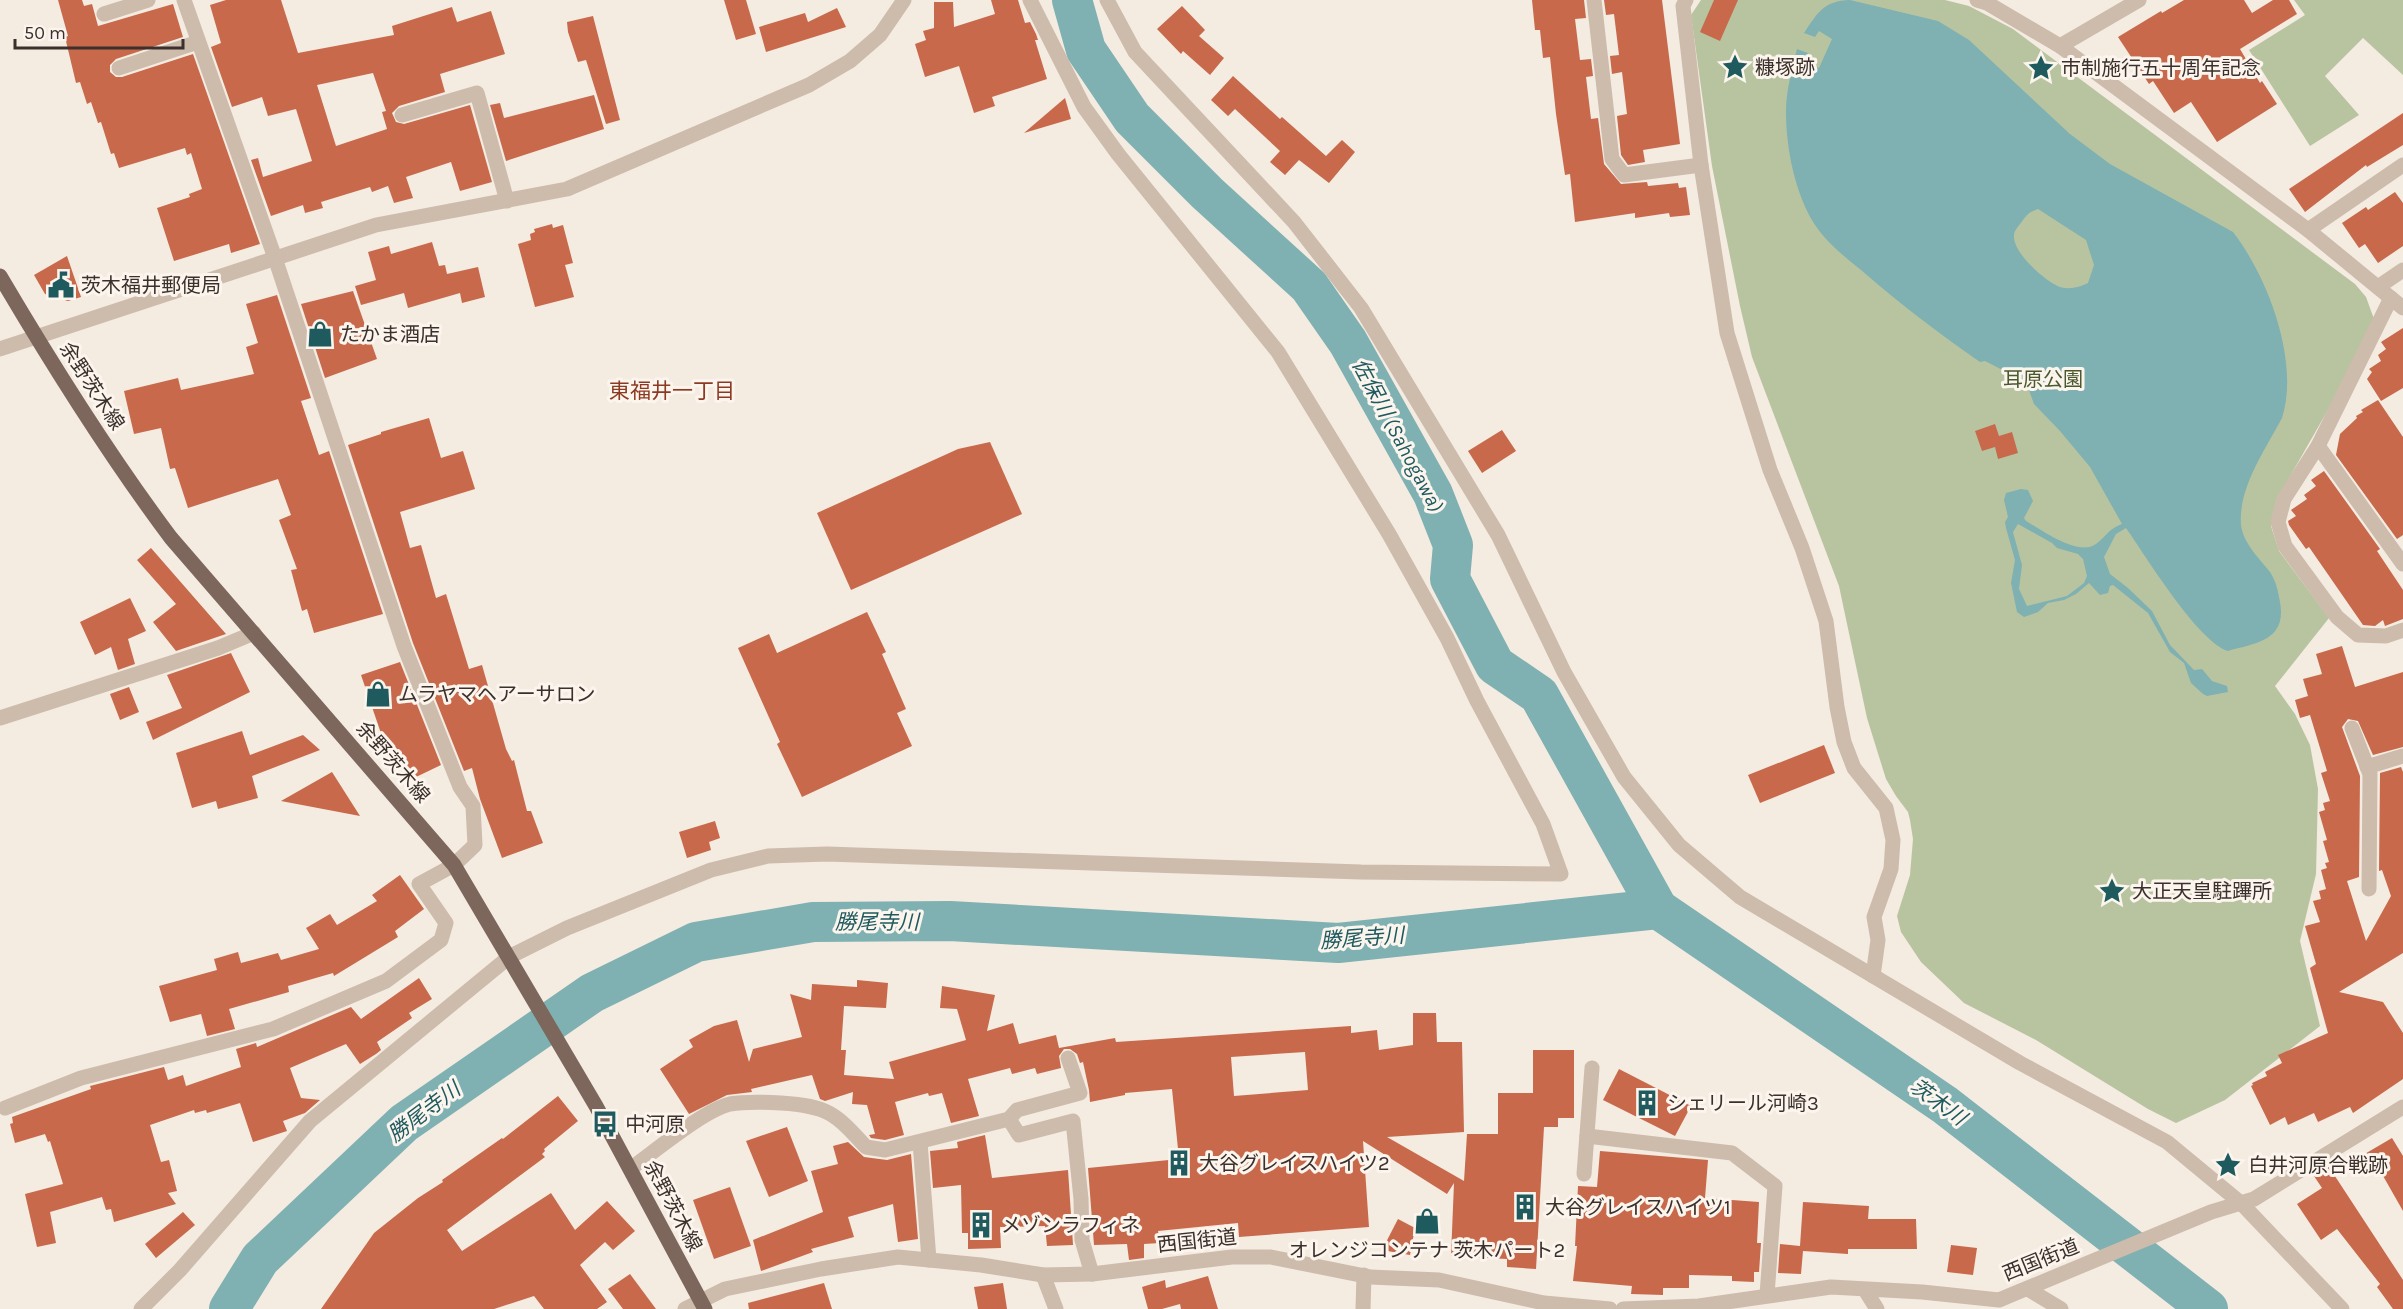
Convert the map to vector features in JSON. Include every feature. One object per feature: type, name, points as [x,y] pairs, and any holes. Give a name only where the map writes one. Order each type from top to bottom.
[{"type":"main road","name":"余野茨木線","points":[[0,276],[37,339],[130,483],[171,538],[454,865],[578,1077],[703,1305]]},
{"type":"street","points":[[104,14],[147,0]]},
{"type":"street","points":[[5,1108],[81,1078],[273,1029],[386,981],[441,940],[446,923],[419,884],[454,865],[475,845],[473,807],[460,787],[404,646],[275,258],[184,0]]},
{"type":"street","points":[[0,349],[37,339],[376,225],[567,189],[809,85],[850,61],[880,35],[904,0]]},
{"type":"street","points":[[141,1309],[180,1270],[310,1121],[512,963],[567,928],[711,870],[768,856],[827,854],[1349,872],[1561,874],[1544,824],[1477,701],[1447,638],[1389,534],[1278,352],[1118,154],[1084,107],[1030,0]]},
{"type":"street","points":[[1107,0],[1135,52],[1294,222],[1361,308],[1498,535],[1564,672],[1624,777],[1679,844],[1740,897],[2020,1063],[2167,1142],[2241,1204],[2342,1309]]},
{"type":"street","points":[[1594,0],[1612,159],[1624,175],[1701,165]]},
{"type":"street","points":[[1686,0],[1683,6],[1701,165],[1727,333],[1770,470],[1802,548],[1826,621],[1844,742],[1854,768],[1886,808],[1893,840],[1891,869],[1874,917],[1878,940],[1873,976]]},
{"type":"street","points":[[1977,0],[1987,3],[2060,46],[2308,230],[2400,305],[2318,446],[2284,499],[2278,522],[2284,546],[2337,616],[2358,635],[2386,636],[2403,630]]},
{"type":"street","points":[[2060,46],[2139,0]]},
{"type":"street","points":[[120,68],[198,42]]},
{"type":"street","points":[[402,115],[477,93],[507,201]]},
{"type":"street","points":[[2308,230],[2403,165]]},
{"type":"street","points":[[2378,287],[2403,270]]},
{"type":"street","points":[[2318,446],[2403,564]]},
{"type":"street","points":[[0,718],[218,648],[254,633]]},
{"type":"street","points":[[2352,728],[2370,774],[2369,889]]},
{"type":"street","points":[[2367,767],[2403,756]]},
{"type":"street","points":[[630,1169],[706,1116],[729,1105],[757,1102],[809,1105],[824,1109],[842,1120],[866,1147],[885,1150],[920,1142],[1009,1119],[1017,1110],[1080,1093],[1068,1058]]},
{"type":"street","points":[[1584,1174],[1592,1068]]},
{"type":"street","name":"西国街道","points":[[1623,1309],[1699,1308],[1767,1295],[1831,1287],[1922,1292],[1999,1300],[2211,1212],[2254,1198],[2403,1107]]},
{"type":"street","points":[[1009,1119],[1018,1135],[1073,1122],[1081,1199],[1082,1240],[1092,1274]]},
{"type":"street","points":[[1587,1136],[1732,1153],[1775,1186],[1767,1295]]},
{"type":"street","points":[[920,1142],[929,1260]]},
{"type":"street","name":"西国街道","points":[[685,1309],[703,1305],[724,1289],[821,1269],[898,1257],[981,1264],[1043,1275],[1092,1274],[1232,1257],[1271,1257],[1364,1275],[1439,1280],[1575,1308],[1610,1309]]},
{"type":"street","points":[[1043,1275],[1056,1309]]},
{"type":"street","points":[[1363,1309],[1364,1275]]},
{"type":"street","points":[[2028,1289],[2061,1309]]},
{"type":"street","points":[[1865,1290],[1877,1309]]},
{"type":"green space","name":"耳原公園","points":[[1701,0],[1945,0],[1969,6],[2013,29],[2355,284],[2366,297],[2374,319],[2341,387],[2276,501],[2271,526],[2279,551],[2329,618],[2275,686],[2295,714],[2310,745],[2318,789],[2316,874],[2300,941],[2320,1026],[2225,1100],[2176,1123],[2148,1109],[2036,1040],[1964,1003],[1921,962],[1901,932],[1897,916],[1910,875],[1913,839],[1910,820],[1908,812],[1886,779],[1867,718],[1839,586],[1752,357],[1712,166],[1691,15]]},
{"type":"green space","points":[[2294,0],[2403,0],[2403,75],[2363,38],[2325,76],[2359,115],[2310,146],[2249,50],[2305,15]]},
{"type":"water","points":[[1850,0],[1938,21],[1969,40],[2070,134],[2110,164],[2233,232],[2258,272],[2269,296],[2284,346],[2287,372],[2286,396],[2282,418],[2248,483],[2241,511],[2241,525],[2242,532],[2252,550],[2274,579],[2280,602],[2279,625],[2267,638],[2228,651],[2202,632],[2173,596],[2126,528],[2116,534],[2104,557],[2110,574],[2152,611],[2170,645],[2194,670],[2202,669],[2212,681],[2227,686],[2228,692],[2207,696],[2191,683],[2184,663],[2170,652],[2148,613],[2113,585],[2110,586],[2108,593],[2100,595],[2089,583],[2076,594],[2064,600],[2048,603],[2038,612],[2024,617],[2017,612],[2011,583],[2015,560],[2005,522],[2008,517],[2004,500],[2006,493],[2021,489],[2028,490],[2033,501],[2024,518],[2026,521],[2070,545],[2088,547],[2096,544],[2122,524],[2090,467],[2034,404],[2026,382],[1985,361],[1980,362],[1919,318],[1825,238],[1808,213],[1797,185],[1790,155],[1786,112],[1788,88],[1797,49],[1808,53],[1805,62],[1819,68],[1832,39],[1819,31],[1815,37],[1804,33],[1823,9],[1841,1]],"holes":[[[2038,209],[2086,240],[2094,265],[2088,283],[2074,288],[2060,287],[2046,279],[2024,258],[2015,243],[2015,231],[2032,211]],[[2018,524],[2057,548],[2078,554],[2083,559],[2087,576],[2084,583],[2067,596],[2027,606],[2019,589],[2022,565],[2013,532]]]},
{"type":"building","points":[[58,0],[82,0],[84,6],[92,4],[98,26],[173,4],[183,37],[116,59],[110,65],[110,72],[116,77],[122,77],[193,54],[260,244],[231,253],[229,244],[174,261],[157,208],[190,197],[189,194],[202,189],[191,153],[187,155],[185,148],[119,168],[114,153],[111,154],[101,122],[98,123],[91,102],[87,104],[80,82],[76,83],[65,37],[68,36]]},
{"type":"building","points":[[226,0],[281,0],[298,53],[394,35],[392,26],[452,7],[457,22],[491,11],[505,54],[440,74],[445,92],[399,106],[392,113],[396,122],[404,124],[470,105],[492,182],[460,191],[451,162],[406,177],[413,198],[394,203],[388,186],[372,192],[370,187],[321,202],[323,208],[305,213],[303,205],[271,216],[251,160],[258,158],[263,177],[312,161],[296,109],[268,116],[262,97],[232,107],[211,47],[221,43],[210,5]],"holes":[[[373,73],[386,111],[382,112],[387,129],[336,146],[317,85]]]},
{"type":"building","points":[[724,0],[746,0],[756,34],[736,40]]},
{"type":"building","points":[[991,0],[1018,0],[1025,23],[1030,22],[1036,34],[1038,40],[1035,40],[1047,79],[992,97],[995,106],[974,113],[959,66],[925,77],[915,44],[926,40],[923,31],[934,28],[934,2],[953,2],[954,27],[995,14]]},
{"type":"building","points":[[1532,0],[1584,0],[1586,18],[1575,19],[1580,60],[1591,59],[1593,76],[1586,77],[1591,119],[1598,118],[1604,164],[1621,184],[1647,182],[1648,186],[1678,183],[1679,188],[1686,187],[1690,215],[1670,217],[1669,213],[1635,218],[1635,213],[1575,222],[1570,174],[1565,175],[1550,57],[1543,58],[1540,30],[1535,30]]},
{"type":"building","points":[[1604,0],[1662,0],[1680,144],[1643,150],[1645,162],[1628,165],[1621,155],[1617,116],[1627,114],[1622,72],[1612,74],[1610,56],[1619,55],[1614,14],[1606,15]]},
{"type":"building","points":[[1714,0],[1738,0],[1720,41],[1700,32]]},
{"type":"building","points":[[2184,0],[2244,0],[2252,13],[2273,0],[2289,0],[2297,14],[2240,49],[2260,83],[2262,81],[2277,104],[2217,142],[2191,102],[2174,113],[2153,81],[2149,84],[2118,37]]},
{"type":"building","points":[[1182,6],[1205,30],[1199,36],[1224,58],[1210,75],[1183,51],[1181,54],[1157,29]]},
{"type":"building","points":[[837,8],[846,27],[766,52],[759,27],[805,13],[808,22]]},
{"type":"building","points":[[593,16],[620,120],[606,124],[586,60],[578,62],[568,32],[567,22]]},
{"type":"building","points":[[1233,76],[1280,119],[1282,117],[1326,156],[1342,140],[1355,152],[1329,183],[1299,160],[1285,175],[1270,162],[1280,151],[1235,109],[1228,116],[1211,100]]},
{"type":"building","points":[[594,95],[604,129],[506,161],[490,105],[500,103],[504,118]]},
{"type":"building","points":[[1065,98],[1071,119],[1024,133]]},
{"type":"building","points":[[2403,113],[2403,145],[2367,167],[2366,165],[2305,212],[2289,189]]},
{"type":"building","points":[[2395,192],[2403,203],[2403,246],[2378,263],[2365,244],[2359,248],[2342,223],[2366,207],[2368,210]]},
{"type":"building","points":[[552,224],[553,228],[563,225],[573,263],[565,265],[574,297],[535,307],[518,244],[531,240],[530,234],[535,232],[534,229]]},
{"type":"building","points":[[432,242],[439,266],[445,265],[447,274],[478,267],[485,297],[462,303],[460,293],[408,308],[404,293],[361,305],[355,286],[376,280],[368,252],[389,246],[391,254]]},
{"type":"building","points":[[67,256],[81,297],[68,301],[45,294],[34,275]]},
{"type":"building","points":[[353,291],[377,359],[325,378],[301,304]]},
{"type":"building","points":[[277,295],[311,398],[301,401],[319,455],[329,451],[383,614],[314,633],[307,609],[302,611],[291,570],[297,569],[279,520],[291,515],[278,479],[188,508],[175,468],[170,469],[161,428],[134,434],[124,391],[178,378],[181,390],[254,374],[246,347],[258,343],[246,304]]},
{"type":"building","points":[[2403,328],[2403,388],[2381,401],[2367,379],[2372,372],[2369,369],[2381,361],[2378,355],[2386,349],[2381,342]]},
{"type":"building","points":[[2378,400],[2403,437],[2403,535],[2397,539],[2336,455],[2340,434],[2357,418],[2356,416],[2363,412],[2361,410]]},
{"type":"building","points":[[429,418],[441,458],[463,451],[475,489],[400,512],[410,548],[421,545],[436,598],[446,594],[469,669],[482,665],[506,749],[512,761],[514,760],[527,811],[531,811],[543,843],[502,858],[480,799],[472,768],[464,771],[413,643],[348,445],[381,434],[381,432]]},
{"type":"building","points":[[1995,424],[1999,436],[2012,432],[2018,453],[1998,459],[1995,447],[1982,451],[1975,431]]},
{"type":"building","points":[[1502,430],[1516,451],[1482,473],[1468,451]]},
{"type":"building","points":[[990,442],[1022,514],[851,590],[817,513],[958,449]]},
{"type":"building","points":[[2324,471],[2380,549],[2377,551],[2403,590],[2403,619],[2385,626],[2383,620],[2375,626],[2363,625],[2309,547],[2306,549],[2289,525],[2288,521],[2296,516],[2291,510],[2307,499],[2304,495],[2316,486],[2311,480]]},
{"type":"building","points":[[151,548],[226,634],[176,651],[153,622],[176,604],[137,560]]},
{"type":"building","points":[[130,598],[146,631],[128,639],[135,664],[118,670],[111,647],[95,655],[80,622]]},
{"type":"building","points":[[867,612],[886,652],[882,654],[906,709],[897,713],[912,746],[802,797],[777,744],[780,742],[738,648],[769,634],[777,653]]},
{"type":"building","points":[[2342,646],[2355,687],[2403,672],[2403,747],[2373,755],[2358,721],[2348,719],[2342,727],[2360,776],[2359,877],[2347,881],[2366,941],[2391,896],[2382,870],[2379,871],[2380,773],[2401,767],[2403,772],[2403,953],[2339,992],[2383,1002],[2403,1033],[2403,1079],[2353,1113],[2350,1107],[2318,1122],[2314,1113],[2288,1125],[2285,1117],[2270,1125],[2251,1086],[2252,1083],[2267,1076],[2265,1072],[2282,1063],[2278,1055],[2328,1033],[2310,968],[2316,964],[2305,926],[2320,922],[2313,901],[2321,899],[2319,891],[2326,889],[2321,870],[2327,868],[2325,863],[2329,862],[2323,841],[2327,840],[2319,812],[2325,810],[2323,803],[2330,801],[2321,773],[2327,771],[2310,715],[2300,718],[2295,700],[2308,696],[2303,679],[2322,674],[2316,654]]},
{"type":"building","points":[[231,653],[250,692],[153,740],[146,722],[182,708],[167,675]]},
{"type":"building","points":[[400,662],[441,765],[416,777],[381,744],[384,742],[361,675]]},
{"type":"building","points":[[129,687],[139,712],[120,720],[110,694]]},
{"type":"building","points":[[242,731],[250,755],[303,735],[320,750],[252,776],[258,798],[218,809],[216,801],[192,808],[176,753]]},
{"type":"building","points":[[1824,745],[1835,773],[1760,803],[1748,775]]},
{"type":"building","points":[[332,772],[360,816],[281,801]]},
{"type":"building","points":[[715,821],[720,838],[709,842],[711,850],[687,858],[679,832]]},
{"type":"building","points":[[400,875],[424,909],[395,931],[398,937],[334,976],[333,973],[288,986],[289,992],[229,1009],[235,1029],[207,1036],[201,1014],[170,1022],[159,986],[217,970],[214,959],[238,952],[241,963],[278,953],[281,960],[319,949],[306,928],[330,914],[337,925],[377,901],[372,895]]},
{"type":"building","points":[[419,978],[432,999],[409,1013],[412,1018],[377,1042],[381,1050],[376,1054],[360,1064],[346,1044],[290,1068],[301,1098],[320,1100],[305,1113],[283,1121],[287,1131],[253,1142],[240,1103],[207,1113],[206,1110],[195,1113],[194,1110],[150,1125],[161,1162],[169,1160],[177,1191],[168,1193],[176,1204],[114,1222],[111,1209],[106,1210],[102,1197],[50,1212],[56,1243],[37,1247],[25,1194],[63,1184],[50,1141],[48,1142],[45,1134],[15,1143],[10,1124],[13,1123],[12,1117],[91,1089],[90,1086],[164,1067],[168,1080],[183,1075],[186,1086],[241,1067],[236,1049],[256,1043],[257,1047],[351,1007],[361,1019]]},
{"type":"building","points":[[857,980],[888,983],[886,1008],[844,1006],[841,1050],[846,1050],[844,1075],[894,1079],[889,1062],[966,1040],[957,1009],[940,1008],[942,986],[995,995],[987,1031],[1013,1023],[1019,1044],[1056,1035],[1059,1048],[1115,1038],[1116,1042],[1351,1026],[1351,1033],[1377,1030],[1379,1050],[1413,1045],[1413,1013],[1436,1013],[1437,1042],[1462,1042],[1464,1132],[1387,1137],[1464,1181],[1467,1134],[1498,1134],[1498,1093],[1533,1093],[1533,1050],[1574,1050],[1574,1118],[1558,1118],[1558,1127],[1544,1127],[1536,1269],[1507,1267],[1507,1259],[1451,1256],[1454,1183],[1447,1194],[1363,1141],[1369,1227],[1239,1237],[1238,1223],[1158,1231],[1160,1243],[1144,1244],[1144,1258],[1129,1260],[1127,1244],[1094,1245],[1088,1168],[1179,1159],[1172,1089],[1125,1093],[1125,1095],[1090,1102],[1083,1062],[1080,1063],[1077,1054],[1070,1049],[1064,1049],[1059,1056],[1061,1068],[1037,1074],[1035,1068],[1012,1074],[1010,1068],[968,1079],[979,1116],[951,1123],[942,1093],[929,1096],[928,1093],[895,1102],[904,1135],[885,1140],[871,1138],[869,1135],[875,1134],[867,1105],[852,1104],[853,1092],[825,1101],[820,1099],[812,1075],[751,1089],[752,1092],[727,1095],[689,1114],[660,1069],[693,1047],[689,1040],[714,1026],[737,1020],[749,1062],[753,1049],[802,1037],[790,994],[811,1000],[812,984],[857,987]],"holes":[[[1305,1052],[1308,1090],[1234,1096],[1231,1057]]]},
{"type":"building","name":"シェリール河崎3","points":[[1619,1069],[1691,1106],[1675,1136],[1603,1100]]},
{"type":"building","points":[[558,1096],[578,1121],[544,1149],[542,1154],[545,1157],[447,1230],[462,1251],[551,1193],[575,1230],[607,1201],[635,1231],[613,1250],[605,1242],[580,1265],[607,1302],[597,1309],[544,1309],[534,1296],[494,1309],[321,1309],[374,1233],[418,1198],[443,1182],[442,1180],[503,1139]]},
{"type":"building","points":[[787,1127],[808,1181],[769,1197],[746,1141]]},
{"type":"building","points":[[985,1135],[992,1178],[1068,1170],[1073,1245],[1047,1246],[1045,1226],[1000,1227],[1001,1248],[968,1249],[968,1233],[962,1233],[961,1185],[933,1188],[930,1151],[958,1148],[957,1142]]},
{"type":"building","points":[[2392,1138],[2403,1156],[2403,1211],[2378,1167],[2372,1171],[2363,1155]]},
{"type":"building","points":[[848,1142],[864,1157],[887,1160],[911,1154],[918,1239],[898,1242],[893,1204],[848,1217],[854,1237],[811,1249],[813,1252],[761,1271],[753,1240],[823,1212],[811,1171],[838,1164],[833,1146]]},
{"type":"building","points":[[1600,1151],[1708,1160],[1705,1198],[1759,1202],[1757,1243],[1761,1243],[1759,1272],[1754,1272],[1754,1282],[1732,1281],[1732,1276],[1689,1275],[1689,1288],[1663,1288],[1663,1295],[1631,1294],[1632,1286],[1573,1281],[1577,1246],[1575,1246],[1578,1186],[1597,1187]]},
{"type":"building","points":[[2329,1167],[2403,1280],[2403,1309],[2393,1309],[2377,1287],[2380,1284],[2337,1229],[2321,1240],[2297,1204],[2322,1188],[2314,1176]]},
{"type":"building","points":[[730,1187],[751,1246],[714,1259],[693,1200]]},
{"type":"building","points":[[1803,1202],[1869,1206],[1868,1219],[1916,1219],[1917,1249],[1848,1249],[1848,1254],[1803,1251],[1801,1274],[1778,1273],[1780,1244],[1800,1246]]},
{"type":"building","points":[[183,1212],[195,1225],[156,1258],[145,1244]]},
{"type":"building","points":[[1398,1219],[1415,1228],[1410,1255],[1382,1250]]},
{"type":"building","points":[[1951,1245],[1977,1248],[1973,1275],[1947,1272]]},
{"type":"building","points":[[630,1274],[656,1309],[623,1309],[608,1289]]},
{"type":"building","points":[[1208,1276],[1218,1309],[1181,1309],[1180,1304],[1162,1309],[1148,1309],[1142,1287],[1165,1280],[1166,1288]]},
{"type":"building","points":[[824,1283],[832,1309],[749,1309],[748,1303]]},
{"type":"building","points":[[1003,1283],[1007,1309],[978,1309],[974,1287]]},
{"type":"waterway","name":"佐保川 (Sahogawa)","points":[[1072,0],[1086,50],[1132,118],[1207,193],[1309,286],[1348,342],[1433,494],[1453,545],[1450,579],[1495,665],[1539,695],[1658,909],[1945,1105],[2208,1309]]},
{"type":"waterway","name":"勝尾寺川","points":[[229,1309],[260,1259],[404,1123],[592,993],[696,942],[813,922],[950,921],[1338,943],[1658,909]]},
{"type":"place","name":"糠塚跡","points":[[1735,67]]},
{"type":"place","name":"市制施行五十周年記念","points":[[2041,68]]},
{"type":"place","name":"茨木福井郵便局","points":[[61,285]]},
{"type":"place","name":"たかま酒店","points":[[320,334]]},
{"type":"place","name":"ムラヤマヘアーサロン","points":[[378,694]]},
{"type":"place","name":"大正天皇駐蹕所","points":[[2112,891]]},
{"type":"place","name":"シェリール河崎3","points":[[1647,1103]]},
{"type":"place","name":"中河原","points":[[605,1124]]},
{"type":"place","name":"大谷グレイスハイツ2","points":[[1179,1163]]},
{"type":"place","name":"白井河原合戦跡","points":[[2228,1165]]},
{"type":"place","name":"大谷グレイスハイツ1","points":[[1525,1207]]},
{"type":"place","name":"オレンジコンテナ 茨木パート2","points":[[1427,1221]]},
{"type":"place","name":"メゾンラフィネ","points":[[981,1225]]},
{"type":"district","name":"東福井一丁目","points":[[672,391]]},
{"type":"water label","name":"茨木川","points":[[1938,1102]]}]
